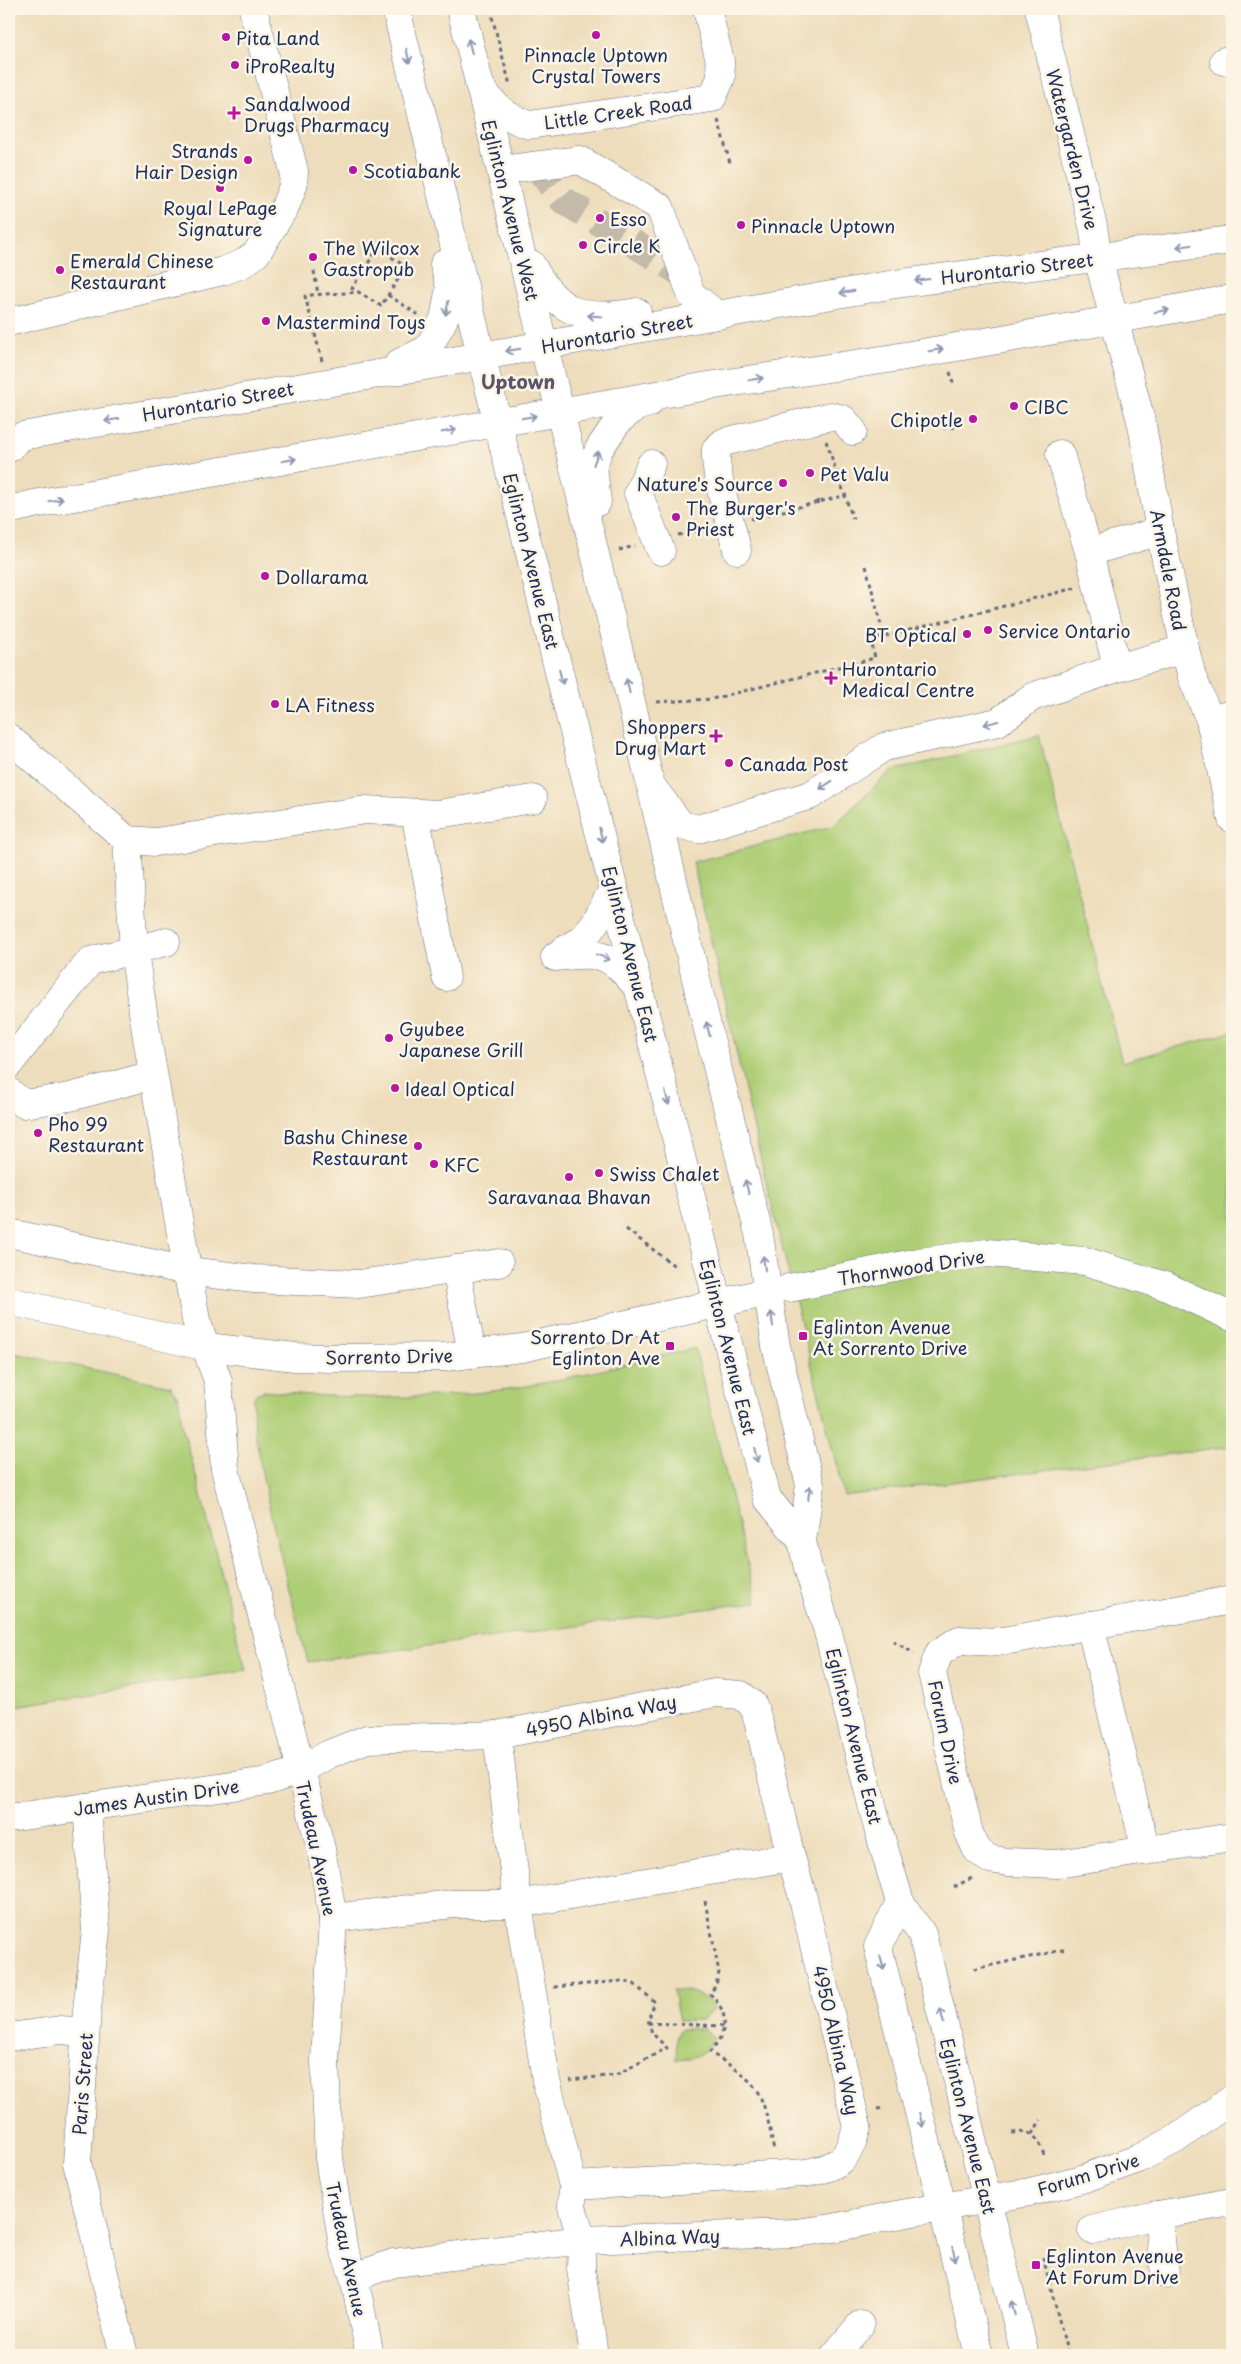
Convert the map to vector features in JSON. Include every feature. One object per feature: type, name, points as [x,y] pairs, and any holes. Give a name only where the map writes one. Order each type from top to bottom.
[{"type":"main road","points":[[9,322],[224,271],[242,264],[256,254],[286,207],[294,186],[294,171],[253,9]]},
{"type":"main road","points":[[396,9],[482,356]]},
{"type":"main road","name":"Eglinton Avenue West","points":[[461,9],[560,412]]},
{"type":"main road","name":"Little Creek Road","points":[[480,84],[498,110],[516,121],[529,125],[712,98],[721,78],[720,61],[707,9]]},
{"type":"main road","name":"Watergarden Drive","points":[[1039,9],[1114,319]]},
{"type":"main road","points":[[502,170],[580,160],[660,207],[691,294],[717,315]]},
{"type":"main road","points":[[350,378],[409,359],[428,350],[444,319],[450,287],[428,202],[438,176]]},
{"type":"main road","points":[[518,238],[547,291],[562,304],[574,311],[590,316],[612,316],[647,310],[675,323]]},
{"type":"main road","name":"Hurontario Street","points":[[9,448],[22,436],[895,284],[1232,240]]},
{"type":"main road","points":[[9,510],[34,504],[708,386],[888,359],[1232,298]]},
{"type":"main road","name":"Armdale Road","points":[[1114,319],[1142,425],[1160,531],[1192,677],[1221,717],[1232,819]]},
{"type":"main road","name":"Eglinton Avenue East","points":[[482,356],[767,1498],[802,1541],[827,1628],[878,1828],[900,1902],[922,1934],[1025,2355]]},
{"type":"main road","points":[[604,591],[611,558],[595,494],[593,466],[600,449],[618,421],[636,407],[708,386]]},
{"type":"main road","name":"Eglinton Avenue East","points":[[560,412],[759,1234],[778,1290],[776,1346],[810,1485],[802,1541]]},
{"type":"main road","points":[[737,550],[715,457],[716,449],[724,442],[831,416],[843,419],[853,430]]},
{"type":"main road","points":[[1060,454],[1088,552],[1117,668]]},
{"type":"main road","points":[[651,464],[638,493],[661,551]]},
{"type":"main road","points":[[1088,552],[1160,531]]},
{"type":"main road","points":[[650,784],[681,825],[698,829],[811,795],[884,747],[998,722],[1032,697],[1117,668],[1185,648]]},
{"type":"main road","points":[[9,738],[127,840],[156,842],[366,810],[438,814],[533,799]]},
{"type":"main road","points":[[415,813],[446,977]]},
{"type":"main road","name":"Trudeau Avenue","points":[[127,840],[134,951],[153,1075],[196,1320],[218,1381],[225,1469],[321,1849],[333,1918],[325,2060],[328,2158],[343,2246],[354,2277],[370,2355]]},
{"type":"main road","points":[[614,887],[585,937],[555,957],[592,953],[612,960],[640,990]]},
{"type":"main road","points":[[9,1064],[90,961],[166,942]]},
{"type":"main road","points":[[9,1092],[24,1104],[70,1097],[153,1075]]},
{"type":"main road","points":[[9,1233],[188,1270],[254,1279],[359,1284],[499,1263]]},
{"type":"main road","name":"Thornwood Drive","points":[[778,1290],[918,1262],[987,1253],[1085,1261],[1165,1286],[1232,1317]]},
{"type":"main road","points":[[456,1270],[472,1354]]},
{"type":"main road","name":"Sorrento Drive","points":[[9,1301],[207,1347],[295,1357],[332,1358],[472,1354],[554,1342],[778,1290]]},
{"type":"main road","name":"Forum Drive","points":[[1232,1600],[997,1642],[958,1640],[939,1652],[932,1673],[969,1833],[977,1850],[989,1859],[1008,1862],[1057,1864],[1232,1838]]},
{"type":"main road","points":[[1090,1625],[1146,1851]]},
{"type":"main road","name":"4950 Albina Way","points":[[301,1770],[329,1754],[367,1740],[497,1735],[716,1694],[741,1694],[752,1705],[758,1720],[791,1857],[802,1894],[857,2127],[851,2148],[841,2161],[827,2169],[806,2173],[573,2186]]},
{"type":"main road","points":[[497,1735],[518,1904],[546,2080],[573,2186],[572,2207],[582,2240],[581,2269],[594,2355]]},
{"type":"main road","name":"James Austin Drive","points":[[9,1818],[268,1781],[301,1770]]},
{"type":"main road","name":"Paris Street","points":[[87,1807],[96,1930],[85,2032],[77,2163],[124,2355]]},
{"type":"main road","points":[[333,1918],[453,1904],[518,1904],[791,1857]]},
{"type":"main road","points":[[900,1902],[878,1947],[979,2355]]},
{"type":"main road","points":[[9,2037],[60,2030],[85,2032]]},
{"type":"main road","name":"Forum Drive","points":[[986,2199],[1048,2188],[1138,2160],[1176,2139],[1232,2099]]},
{"type":"main road","name":"Albina Way","points":[[354,2277],[394,2263],[582,2240],[796,2233],[834,2228],[986,2199]]},
{"type":"main road","points":[[1092,2230],[1158,2215],[1232,2202]]},
{"type":"main road","points":[[1158,2215],[1165,2274]]},
{"type":"main road","points":[[835,2355],[860,2325]]},
{"type":"path","points":[[490,9],[510,88]]},
{"type":"path","points":[[712,98],[730,163]]},
{"type":"path","points":[[378,248],[406,267],[381,306],[359,292],[352,288],[378,248]]},
{"type":"path","points":[[314,272],[318,294]]},
{"type":"path","points":[[322,365],[305,296],[326,292],[335,295],[359,292]]},
{"type":"path","points":[[388,295],[424,318]]},
{"type":"path","points":[[951,377],[953,383]]},
{"type":"path","points":[[818,418],[853,519]]},
{"type":"path","points":[[943,428],[959,426]]},
{"type":"path","points":[[817,504],[818,497]]},
{"type":"path","points":[[791,503],[791,510]]},
{"type":"path","points":[[762,509],[762,516]]},
{"type":"path","points":[[691,526],[694,532]]},
{"type":"path","points":[[866,566],[884,637]]},
{"type":"path","points":[[712,699],[875,658],[871,640],[1028,601],[1095,582]]},
{"type":"path","points":[[1028,601],[1042,600]]},
{"type":"path","points":[[969,616],[983,615]]},
{"type":"path","points":[[910,630],[924,630]]},
{"type":"path","points":[[857,662],[871,662]]},
{"type":"path","points":[[829,670],[843,669]]},
{"type":"path","points":[[805,676],[819,675]]},
{"type":"path","points":[[781,682],[795,681]]},
{"type":"path","points":[[657,702],[726,698]]},
{"type":"path","points":[[626,1228],[676,1267]]},
{"type":"path","points":[[893,1642],[916,1654]]},
{"type":"path","points":[[954,1887],[976,1876]]},
{"type":"path","points":[[705,1901],[719,1972],[716,1985],[710,1994],[722,2009],[725,2026],[721,2039],[710,2052],[737,2070],[752,2084],[760,2096],[774,2156]]},
{"type":"path","points":[[974,1968],[1067,1949]]},
{"type":"path","points":[[531,1989],[622,1981],[634,1984],[655,2002],[648,2022],[652,2033],[667,2048],[616,2075],[588,2079],[546,2080]]},
{"type":"path","points":[[648,2022],[725,2026]]},
{"type":"path","points":[[1032,2134],[1041,2120]]},
{"type":"path","points":[[1012,2133],[1024,2131],[1032,2134],[1039,2142],[1044,2155]]},
{"type":"path","points":[[1043,2257],[1068,2355]]},
{"type":"green space","points":[[1039,735],[1122,1062],[1232,1032],[1232,1446],[844,1496],[767,1186],[693,862],[833,826],[891,771]]},
{"type":"green space","points":[[695,1348],[757,1602],[308,1662],[283,1567],[263,1478],[253,1410],[256,1394],[263,1391],[333,1396],[403,1397],[474,1393],[543,1383]]},
{"type":"green space","points":[[9,1352],[171,1386],[178,1398],[182,1426],[246,1670],[9,1707]]},
{"type":"green space","points":[[673,1990],[696,1994],[715,2007],[703,2020],[679,2021]]},
{"type":"green space","points":[[680,2029],[704,2029],[715,2038],[698,2055],[676,2060],[677,2035]]},
{"type":"tunnel","points":[[535,164],[563,200],[683,274]]},
{"type":"place","name":"Pinnacle Uptown Crystal Towers","points":[[596,35]]},
{"type":"place","name":"Pita Land","points":[[226,37]]},
{"type":"place","name":"iProRealty","points":[[235,65]]},
{"type":"place","name":"Sandalwood Drugs Pharmacy","points":[[234,113]]},
{"type":"place","name":"Strands Hair Design","points":[[248,160]]},
{"type":"place","name":"Scotiabank","points":[[353,170]]},
{"type":"place","name":"Royal LePage Signature","points":[[220,188]]},
{"type":"place","name":"Esso","points":[[600,218]]},
{"type":"place","name":"Pinnacle Uptown","points":[[741,225]]},
{"type":"place","name":"Circle K","points":[[583,245]]},
{"type":"place","name":"The Wilcox Gastropub","points":[[313,257]]},
{"type":"place","name":"Emerald Chinese Restaurant","points":[[60,270]]},
{"type":"place","name":"Mastermind Toys","points":[[266,321]]},
{"type":"place","name":"CIBC","points":[[1014,406]]},
{"type":"place","name":"Chipotle","points":[[973,419]]},
{"type":"place","name":"Pet Valu","points":[[810,473]]},
{"type":"place","name":"Nature's Source","points":[[783,483]]},
{"type":"place","name":"The Burger's Priest","points":[[676,517]]},
{"type":"place","name":"Dollarama","points":[[265,576]]},
{"type":"place","name":"Service Ontario","points":[[988,630]]},
{"type":"place","name":"BT Optical","points":[[967,634]]},
{"type":"place","name":"Hurontario Medical Centre","points":[[831,678]]},
{"type":"place","name":"LA Fitness","points":[[275,704]]},
{"type":"place","name":"Shoppers Drug Mart","points":[[716,736]]},
{"type":"place","name":"Canada Post","points":[[729,763]]},
{"type":"place","name":"Gyubee Japanese Grill","points":[[389,1038]]},
{"type":"place","name":"Ideal Optical","points":[[395,1088]]},
{"type":"place","name":"Pho 99 Restaurant","points":[[38,1133]]},
{"type":"place","name":"Bashu Chinese Restaurant","points":[[418,1146]]},
{"type":"place","name":"KFC","points":[[434,1164]]},
{"type":"place","name":"Swiss Chalet","points":[[599,1173]]},
{"type":"place","name":"Saravanaa Bhavan","points":[[569,1177]]},
{"type":"place","name":"Eglinton Avenue At Sorrento Drive","points":[[803,1336]]},
{"type":"place","name":"Sorrento Dr At Eglinton Ave","points":[[670,1346]]},
{"type":"place","name":"Eglinton Avenue At Forum Drive","points":[[1036,2265]]},
{"type":"district","name":"Uptown","points":[[518,381]]}]
